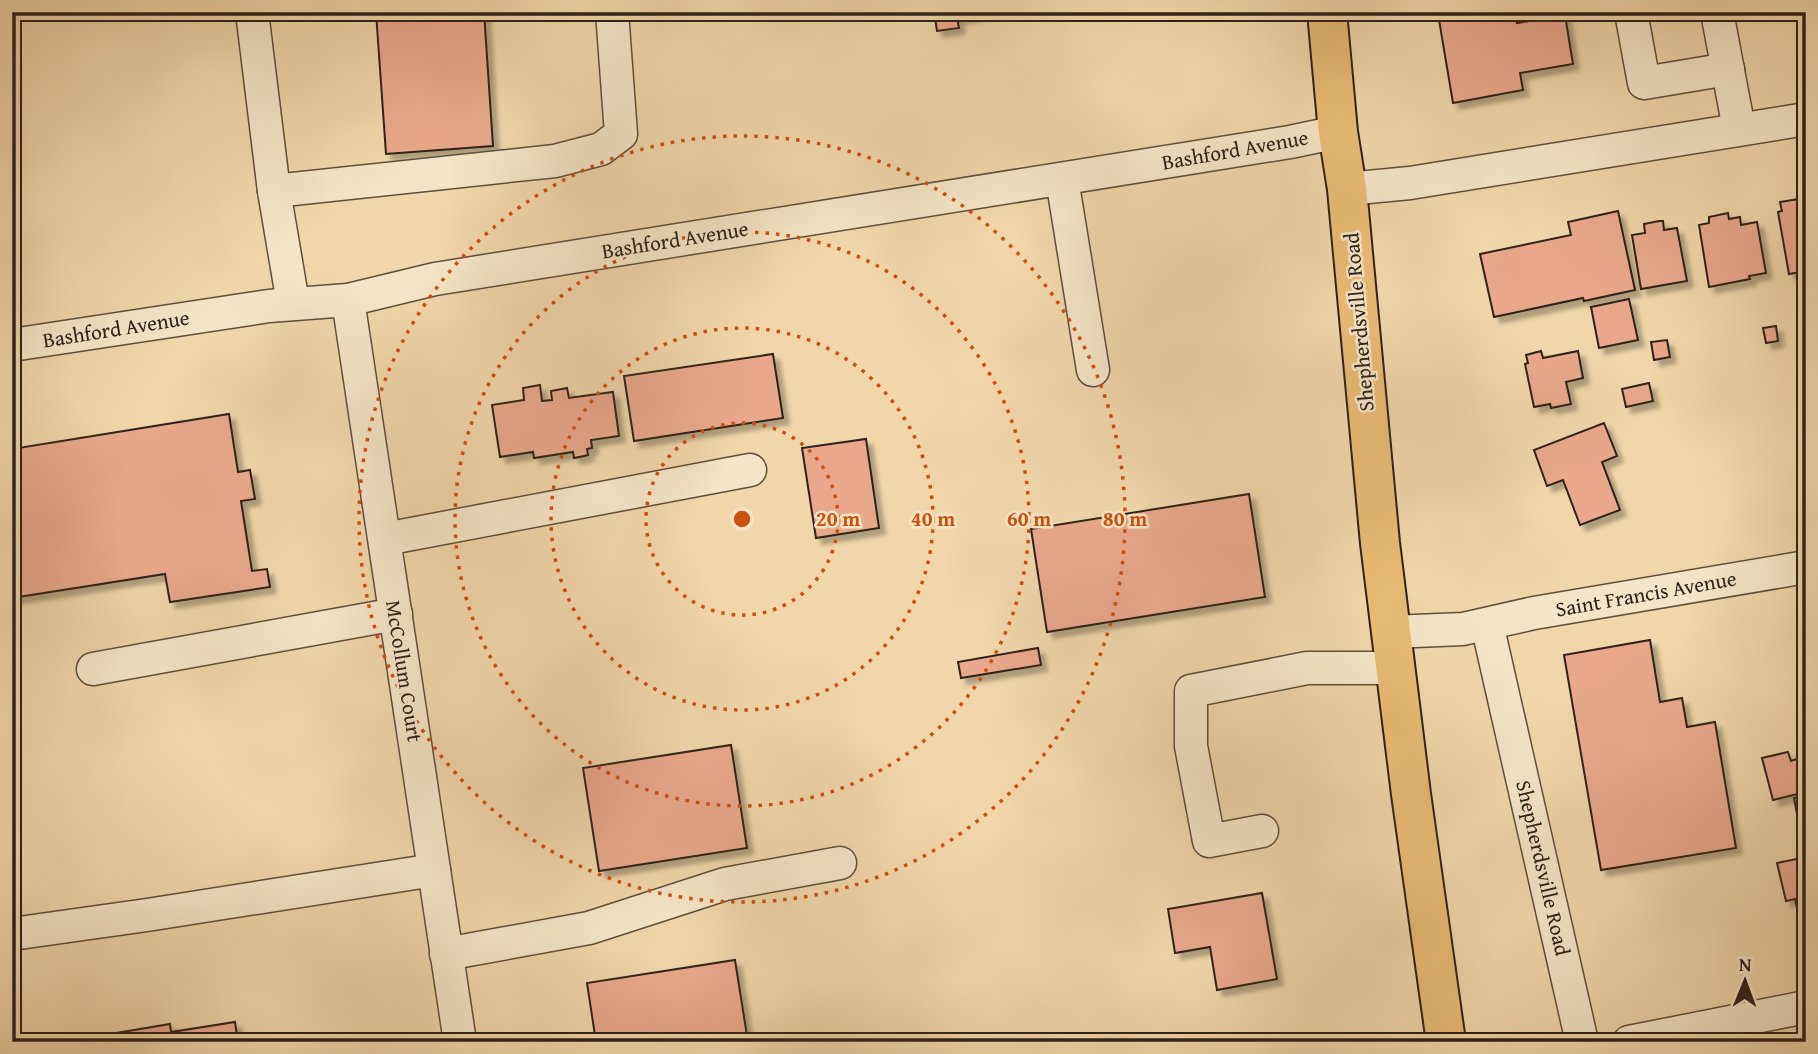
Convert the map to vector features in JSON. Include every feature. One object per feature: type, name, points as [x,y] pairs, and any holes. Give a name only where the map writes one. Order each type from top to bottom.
[{"type":"main road","name":"Shepherdsville Road","points":[[1327,12],[1338,132],[1347,190],[1378,529],[1446,1042]]},
{"type":"street","points":[[252,12],[274,191],[293,303]]},
{"type":"street","points":[[274,191],[555,161],[601,149],[621,134],[612,12]]},
{"type":"street","points":[[1632,12],[1644,83],[1728,69]]},
{"type":"street","points":[[1717,12],[1739,129]]},
{"type":"street","points":[[1347,190],[1410,183],[1806,118]]},
{"type":"street","name":"Bashford Avenue","points":[[12,345],[293,303],[348,300],[435,279],[1290,142],[1338,132]]},
{"type":"street","points":[[1062,179],[1093,370]]},
{"type":"street","name":"McCollum Court","points":[[348,300],[460,1042]]},
{"type":"street","points":[[384,539],[751,470]]},
{"type":"street","name":"Saint Francis Avenue","points":[[1487,624],[1534,613],[1806,567]]},
{"type":"street","points":[[93,668],[396,614]]},
{"type":"street","points":[[1262,831],[1209,841],[1191,746],[1191,691],[1393,650],[1487,624]]},
{"type":"street","name":"Shepherdsville Road","points":[[1487,624],[1582,1042]]},
{"type":"street","points":[[446,954],[589,928],[725,884],[840,863]]},
{"type":"street","points":[[12,934],[434,870]]},
{"type":"street","points":[[1629,1042],[1806,1007]]},
{"type":"building","points":[[376,12],[484,12],[493,146],[386,154]]},
{"type":"building","points":[[934,12],[991,12],[957,18],[959,28],[937,31]]},
{"type":"building","points":[[1515,12],[1517,23],[1565,15],[1573,64],[1520,73],[1523,90],[1453,103],[1438,14]]},
{"type":"building","points":[[1799,199],[1800,207],[1806,206],[1806,271],[1789,274],[1778,212],[1782,211],[1780,202]]},
{"type":"building","points":[[1618,211],[1635,290],[1494,317],[1480,254],[1571,235],[1568,222]]},
{"type":"building","points":[[1728,213],[1729,219],[1740,217],[1741,225],[1757,222],[1766,273],[1709,287],[1699,225],[1709,223],[1709,217]]},
{"type":"building","points":[[1663,221],[1664,230],[1677,228],[1687,281],[1641,289],[1632,235],[1645,233],[1644,224]]},
{"type":"building","points":[[1629,299],[1638,340],[1599,348],[1591,307]]},
{"type":"building","points":[[1776,326],[1778,341],[1766,343],[1763,328]]},
{"type":"building","points":[[1667,340],[1670,357],[1654,360],[1651,342]]},
{"type":"building","points":[[1541,351],[1543,358],[1578,351],[1583,378],[1566,382],[1571,404],[1551,408],[1550,404],[1534,407],[1525,364],[1528,363],[1526,355]]},
{"type":"building","points":[[773,354],[783,418],[634,441],[624,376]]},
{"type":"building","points":[[1649,383],[1653,401],[1626,407],[1622,389]]},
{"type":"building","points":[[540,385],[542,401],[552,400],[551,391],[567,388],[569,398],[613,392],[619,436],[591,440],[592,448],[587,449],[588,455],[574,458],[573,452],[534,458],[533,452],[500,457],[492,405],[524,400],[523,388]]},
{"type":"building","points":[[229,414],[238,472],[250,470],[255,499],[241,501],[252,571],[267,569],[270,587],[170,602],[165,574],[12,598],[12,449]]},
{"type":"building","points":[[1604,423],[1617,456],[1602,462],[1620,510],[1580,525],[1563,480],[1547,486],[1534,450]]},
{"type":"building","points":[[866,439],[879,528],[816,538],[802,448]]},
{"type":"building","points":[[1249,494],[1265,597],[1047,632],[1031,529]]},
{"type":"building","points":[[1650,640],[1660,702],[1682,698],[1687,727],[1715,722],[1736,848],[1601,870],[1564,655]]},
{"type":"building","points":[[1038,648],[1041,665],[961,678],[958,662]]},
{"type":"building","points":[[731,745],[747,848],[599,871],[583,768]]},
{"type":"building","points":[[1788,752],[1791,761],[1800,758],[1806,792],[1773,800],[1762,758]]},
{"type":"building","points":[[1806,796],[1806,812],[1797,814],[1794,798]]},
{"type":"building","points":[[1806,857],[1804,940],[1795,899],[1786,901],[1777,863]]},
{"type":"building","points":[[1262,893],[1277,979],[1217,990],[1210,947],[1175,953],[1168,909]]},
{"type":"building","points":[[735,960],[748,1042],[596,1042],[587,983]]},
{"type":"building","points":[[235,1022],[238,1042],[63,1042],[170,1024],[171,1032]]}]
